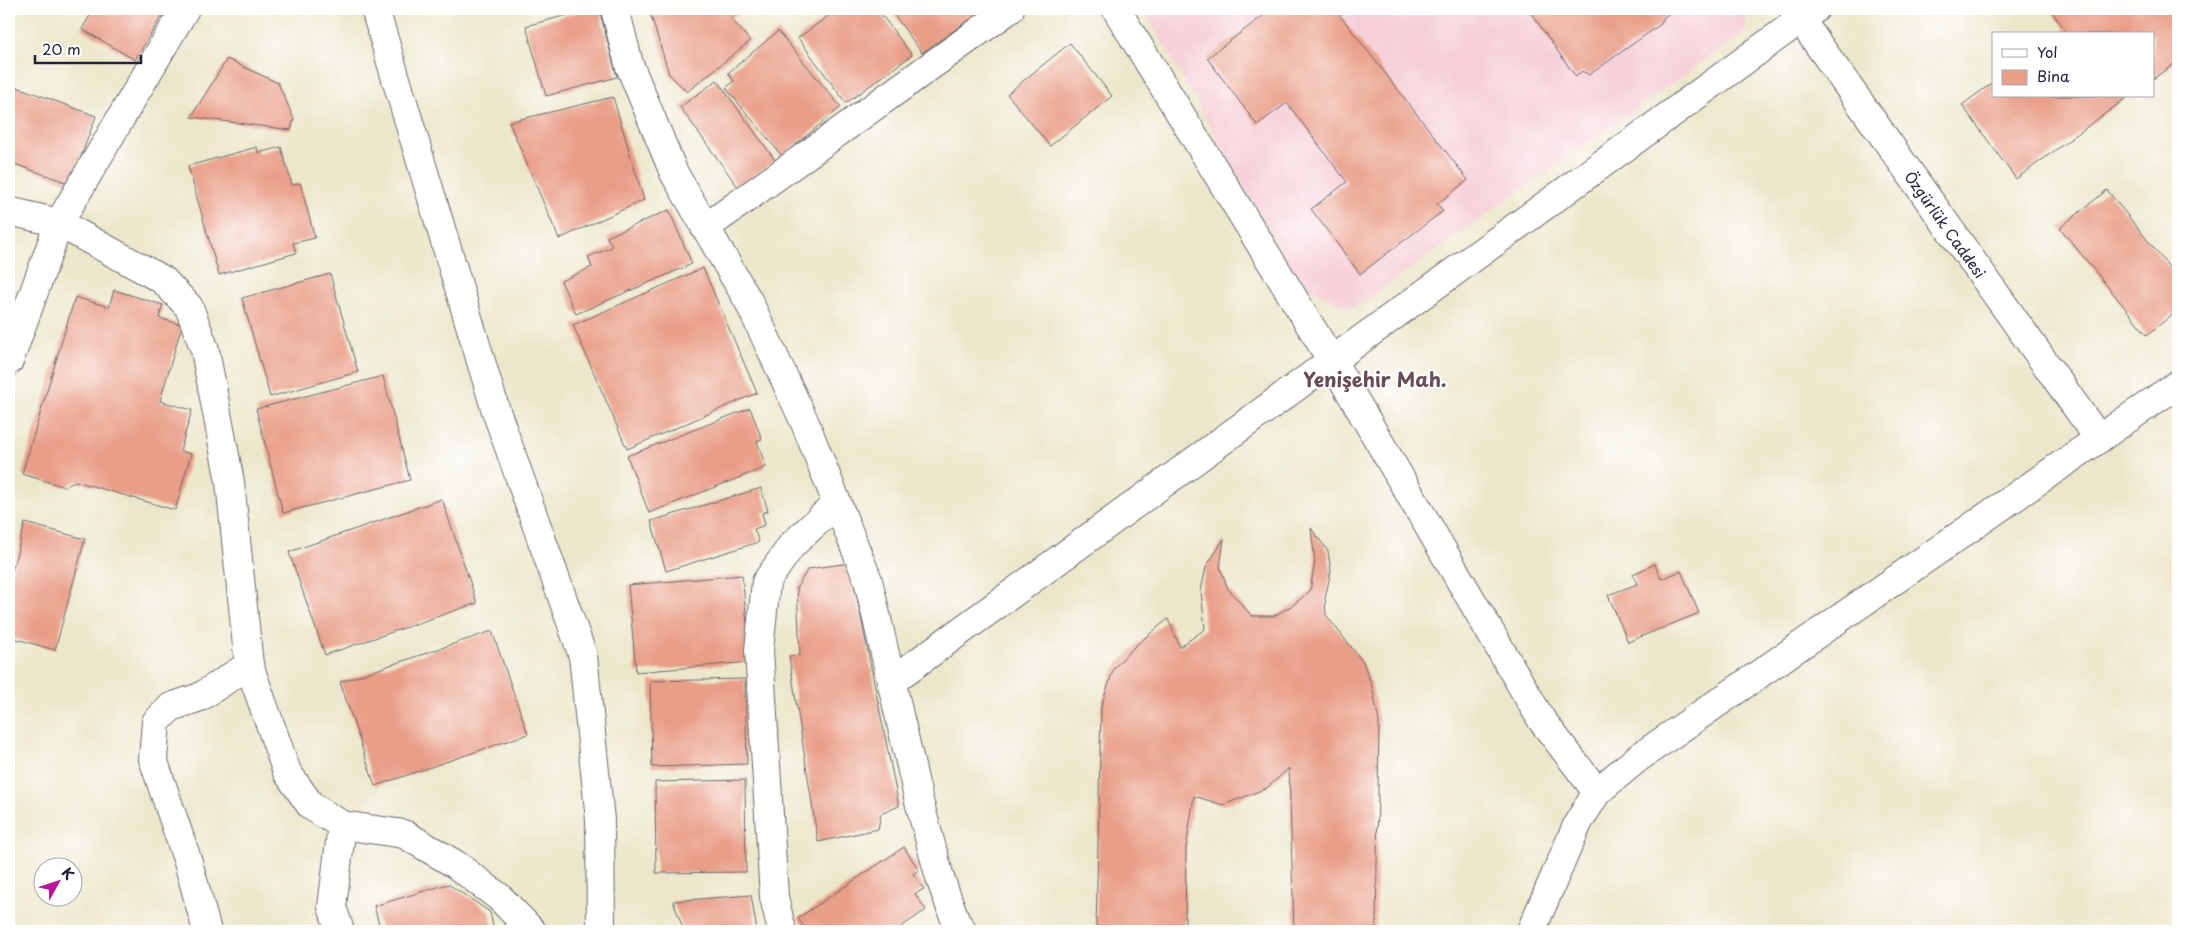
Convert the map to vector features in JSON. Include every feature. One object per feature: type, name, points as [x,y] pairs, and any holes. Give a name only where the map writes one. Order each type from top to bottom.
[{"type":"street","points":[[9,361],[59,222],[185,9]]},
{"type":"street","points":[[375,9],[495,408],[582,656],[600,820],[601,931]]},
{"type":"street","points":[[615,9],[629,64],[674,173],[749,302],[805,423],[868,580],[919,801],[955,928]]},
{"type":"street","points":[[705,228],[1010,9]]},
{"type":"street","points":[[1116,9],[1332,361],[1541,720],[1597,792]]},
{"type":"street","points":[[892,681],[1332,361],[1803,12]]},
{"type":"street","name":"Özgürlük Caddesi","points":[[1803,12],[2099,439]]},
{"type":"street","points":[[9,211],[59,222],[164,280],[189,307],[205,350],[230,482],[250,665],[287,772],[311,806],[342,825],[404,834],[455,864],[498,896],[532,931]]},
{"type":"street","points":[[1531,931],[1578,823],[1597,792],[1638,758],[2178,384]]},
{"type":"street","points":[[782,931],[774,897],[759,650],[766,582],[792,545],[837,503]]},
{"type":"street","points":[[207,931],[188,862],[153,759],[156,722],[171,707],[200,697],[250,665]]},
{"type":"street","points":[[340,931],[332,907],[342,825]]},
{"type":"shaded area","points":[[1144,9],[1749,9],[1745,32],[1353,309],[1300,285]]},
{"type":"building","points":[[94,9],[166,9],[135,60],[82,29]]},
{"type":"building","points":[[590,9],[599,9],[617,77],[546,96],[526,26]]},
{"type":"building","points":[[649,9],[746,9],[731,18],[750,41],[687,92],[669,74]]},
{"type":"building","points":[[838,9],[877,9],[912,55],[846,103],[798,38]]},
{"type":"building","points":[[890,9],[985,9],[922,53]]},
{"type":"building","points":[[1272,9],[1335,9],[1468,180],[1437,204],[1443,211],[1360,274],[1311,209],[1347,182],[1287,103],[1257,125],[1207,58]]},
{"type":"building","points":[[1528,9],[1675,9],[1664,17],[1661,24],[1589,75],[1582,71],[1576,77]]},
{"type":"building","points":[[2050,9],[2177,9],[2178,61],[2154,78],[2154,32],[2062,32],[2065,30]]},
{"type":"building","points":[[778,31],[841,107],[782,156],[726,88],[734,81],[728,73]]},
{"type":"building","points":[[1070,43],[1112,96],[1050,146],[1007,94]]},
{"type":"building","points":[[227,59],[278,83],[294,119],[291,130],[191,117]]},
{"type":"building","points":[[717,80],[775,160],[738,187],[680,107]]},
{"type":"building","points":[[1992,83],[1992,98],[2126,98],[2016,179],[1962,105]]},
{"type":"building","points":[[9,84],[96,116],[71,184],[9,162]]},
{"type":"building","points":[[613,97],[644,200],[559,239],[509,122]]},
{"type":"building","points":[[257,147],[258,153],[281,147],[292,185],[300,183],[315,238],[293,243],[296,253],[219,275],[188,166]]},
{"type":"building","points":[[2107,190],[2178,278],[2178,310],[2147,335],[2060,228]]},
{"type":"building","points":[[669,210],[692,264],[576,314],[561,281],[592,267],[588,257],[612,247],[607,237]]},
{"type":"building","points":[[703,268],[757,393],[627,449],[573,325]]},
{"type":"building","points":[[330,274],[358,372],[270,397],[242,298]]},
{"type":"building","points":[[114,290],[163,305],[159,318],[182,325],[160,401],[192,410],[180,451],[191,454],[175,510],[75,481],[65,487],[22,474],[75,297],[109,307]]},
{"type":"building","points":[[383,376],[410,480],[283,513],[256,409]]},
{"type":"building","points":[[750,408],[762,439],[757,441],[766,467],[649,513],[627,456]]},
{"type":"building","points":[[761,488],[768,511],[762,513],[765,525],[754,529],[759,542],[666,571],[651,521]]},
{"type":"building","points":[[442,499],[477,603],[325,655],[289,552]]},
{"type":"building","points":[[25,523],[85,539],[55,650],[9,637],[9,582]]},
{"type":"building","points":[[1311,528],[1328,551],[1331,571],[1325,598],[1326,615],[1363,662],[1372,686],[1379,722],[1376,931],[1294,931],[1289,768],[1267,788],[1223,805],[1194,796],[1186,848],[1185,931],[1096,931],[1101,706],[1114,668],[1135,646],[1168,619],[1180,647],[1205,629],[1201,591],[1206,567],[1224,539],[1220,567],[1228,589],[1252,616],[1274,616],[1293,605],[1310,591],[1315,562]]},
{"type":"building","points":[[850,563],[899,806],[881,814],[878,829],[818,842],[789,656],[800,655],[797,587],[808,569]]},
{"type":"building","points":[[1655,564],[1661,579],[1681,571],[1699,613],[1628,642],[1608,595],[1637,584],[1633,574]]},
{"type":"building","points":[[742,575],[751,662],[636,672],[628,585]]},
{"type":"building","points":[[492,631],[528,734],[375,786],[340,682]]},
{"type":"building","points":[[745,679],[747,764],[652,767],[650,681]]},
{"type":"building","points":[[745,780],[746,872],[656,873],[655,782]]},
{"type":"building","points":[[904,847],[919,870],[913,874],[924,889],[915,894],[926,910],[895,931],[806,931],[798,918]]},
{"type":"building","points":[[448,884],[490,912],[494,931],[381,931],[374,906]]},
{"type":"building","points":[[751,895],[757,931],[684,931],[673,901]]},
{"type":"district","name":"Yenişehir Mah.","points":[[1375,379]]}]
